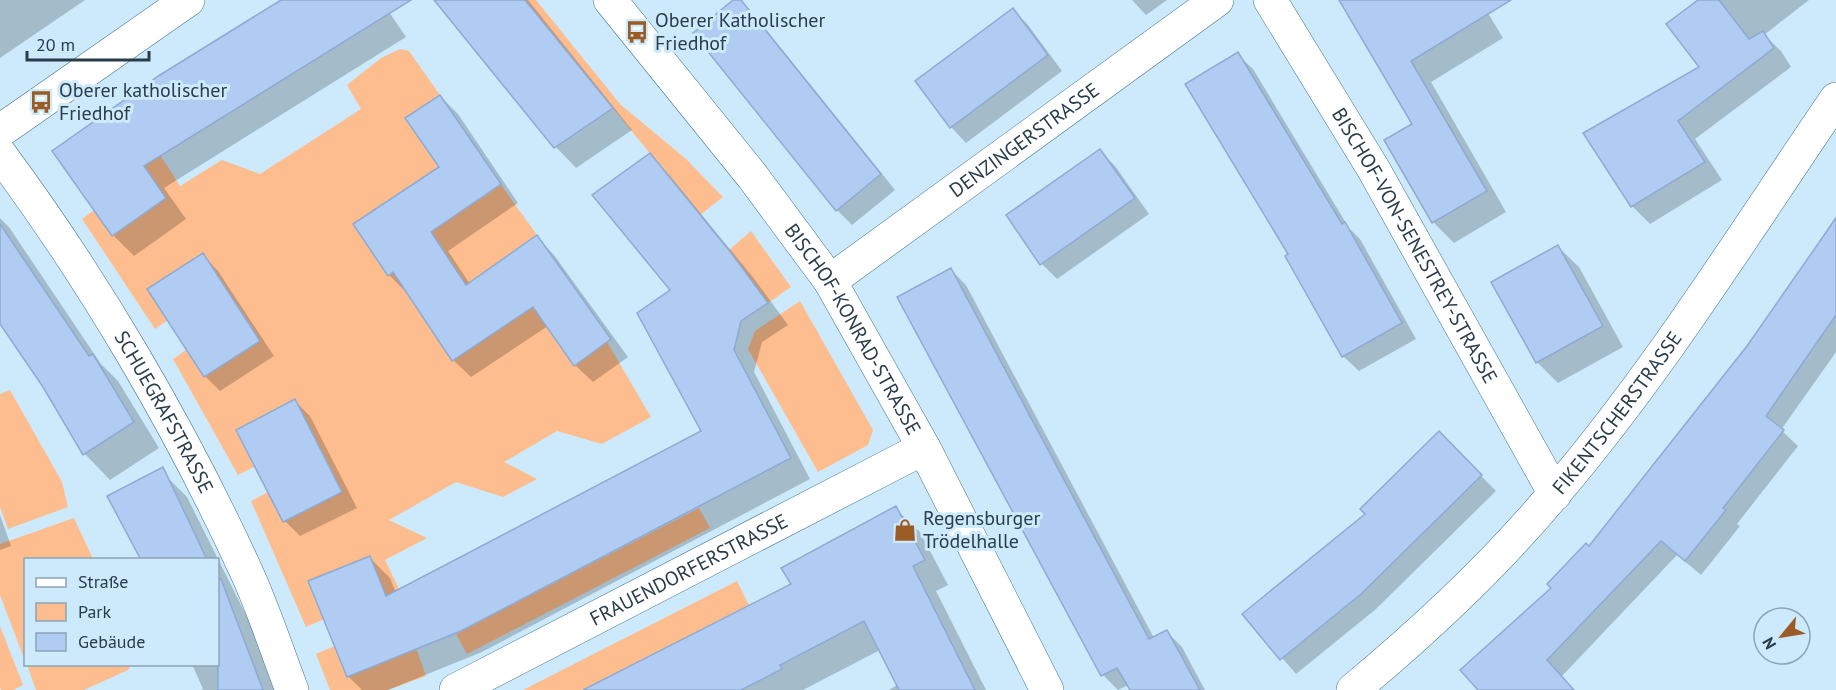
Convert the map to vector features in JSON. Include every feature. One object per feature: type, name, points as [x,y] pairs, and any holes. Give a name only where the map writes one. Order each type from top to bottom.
[{"type":"street","points":[[0,131],[188,0]]},
{"type":"street","name":"BISCHOF-KONRAD-STRASSE","points":[[610,0],[753,177],[830,281],[924,448],[1047,690]]},
{"type":"street","name":"DENZINGERSTRASSE","points":[[830,281],[1217,0]]},
{"type":"street","name":"BISCHOF-VON-SENESTREY-STRASSE","points":[[1270,0],[1374,170],[1555,494]]},
{"type":"street","name":"FIKENTSCHERSTRASSE","points":[[1353,690],[1402,650],[1493,563],[1555,494],[1655,366],[1836,99]]},
{"type":"street","name":"SCHUEGRAFSTRASSE","points":[[0,154],[122,335],[183,442],[247,573],[292,690]]},
{"type":"street","name":"FRAUENDORFERSTRASSE","points":[[456,690],[924,448]]},
{"type":"green space","points":[[525,0],[536,0],[620,104],[685,158],[723,197],[700,215]]},
{"type":"green space","points":[[400,49],[409,51],[440,95],[406,119],[467,208],[501,185],[537,235],[500,261],[574,365],[607,342],[651,417],[602,444],[557,431],[504,462],[537,479],[503,497],[456,482],[389,520],[427,538],[385,560],[425,643],[416,648],[426,676],[388,690],[330,690],[316,654],[335,646],[347,677],[409,652],[370,556],[308,581],[324,619],[306,627],[251,501],[268,492],[284,522],[342,492],[295,400],[236,430],[254,467],[238,475],[173,359],[186,350],[204,377],[168,320],[155,329],[82,219],[94,210],[112,236],[166,198],[106,113],[126,102],[180,186],[222,160],[260,174],[361,109],[347,85],[381,58]]},
{"type":"green space","points":[[751,231],[791,287],[768,303],[729,250]]},
{"type":"green space","points":[[800,301],[873,430],[868,445],[818,472],[748,349],[755,331]]},
{"type":"green space","points":[[10,390],[62,482],[68,507],[8,529],[0,507],[0,394]]},
{"type":"green space","points":[[699,508],[710,528],[467,654],[456,634]]},
{"type":"green space","points":[[74,518],[93,558],[24,558],[24,658],[0,595],[0,544]]},
{"type":"green space","points":[[737,581],[749,605],[583,690],[523,690]]},
{"type":"green space","points":[[0,626],[23,685],[13,690],[1,690],[0,688]]},
{"type":"green space","points":[[27,666],[130,666],[128,670],[84,690],[36,690]]},
{"type":"building","points":[[281,0],[411,0],[144,166],[166,198],[112,236],[52,151],[160,75]]},
{"type":"building","points":[[434,0],[525,0],[613,108],[554,148]]},
{"type":"building","points":[[733,0],[741,0],[881,174],[836,211],[693,33]]},
{"type":"building","points":[[1339,0],[1511,0],[1411,61],[1487,191],[1432,223],[1384,140],[1412,124]]},
{"type":"building","points":[[1698,0],[1719,0],[1749,39],[1763,31],[1774,48],[1678,121],[1705,162],[1631,207],[1583,133],[1699,67],[1666,24]]},
{"type":"building","points":[[1013,8],[1048,55],[950,128],[915,81]]},
{"type":"building","points":[[1238,52],[1342,224],[1345,222],[1402,323],[1342,357],[1285,256],[1288,254],[1185,84]]},
{"type":"building","points":[[440,95],[501,184],[431,232],[466,285],[537,235],[611,339],[574,366],[533,307],[452,361],[393,272],[388,276],[353,224],[439,167],[405,118]]},
{"type":"building","points":[[1100,149],[1135,198],[1040,265],[1006,215]]},
{"type":"building","points":[[650,153],[732,254],[768,303],[741,321],[734,350],[791,458],[461,631],[347,677],[308,581],[370,556],[386,596],[701,431],[637,313],[670,290],[592,195]]},
{"type":"building","points":[[1836,218],[1836,315],[1766,416],[1784,430],[1723,508],[1726,510],[1685,561],[1661,541],[1547,660],[1574,690],[1478,690],[1460,670],[1551,588],[1547,584],[1586,543],[1589,546],[1747,346]]},
{"type":"building","points":[[0,224],[89,356],[93,354],[134,422],[83,455],[43,387],[0,324]]},
{"type":"building","points":[[1558,245],[1603,326],[1536,363],[1491,282]]},
{"type":"building","points":[[203,253],[260,341],[204,377],[147,289]]},
{"type":"building","points":[[951,268],[1149,639],[1167,630],[1200,690],[1130,690],[1117,668],[1101,676],[897,297]]},
{"type":"building","points":[[295,399],[342,492],[283,522],[236,430]]},
{"type":"building","points":[[1439,431],[1482,475],[1361,594],[1280,660],[1242,614],[1365,514],[1360,509]]},
{"type":"building","points":[[163,467],[206,558],[140,558],[107,496]]},
{"type":"building","points":[[896,506],[925,560],[913,566],[975,690],[899,690],[864,621],[780,665],[782,669],[741,690],[583,690],[791,584],[781,568]]},
{"type":"building","points":[[219,579],[221,579],[263,690],[218,690]]},
{"type":"place","name":"Oberer Katholischer Friedhof","points":[[637,32]]},
{"type":"place","name":"Oberer katholischer Friedhof","points":[[41,102]]},
{"type":"place","name":"Regensburger Trödelhalle","points":[[905,530]]}]
